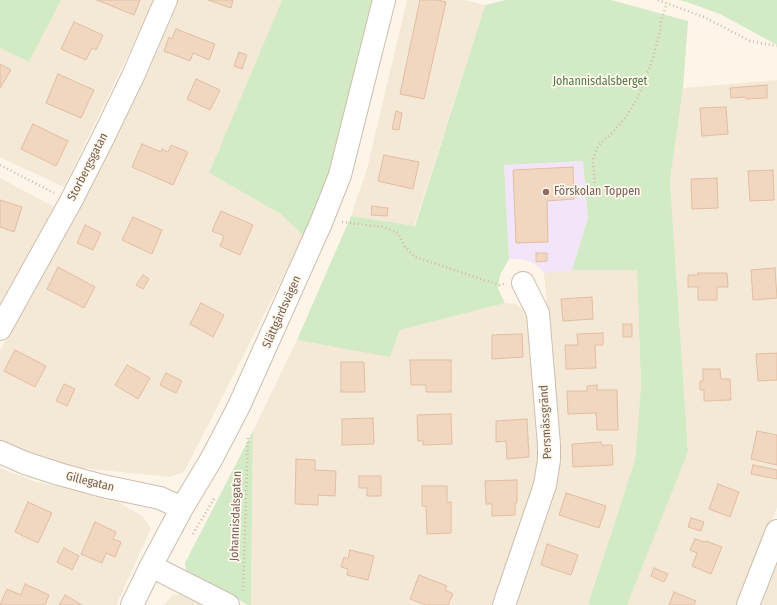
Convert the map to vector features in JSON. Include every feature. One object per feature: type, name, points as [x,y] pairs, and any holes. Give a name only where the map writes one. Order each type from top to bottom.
[{"type":"street","name":"Storbergsgatan","points":[[0,330],[71,201],[134,76],[166,0]]},
{"type":"street","name":"Slättgårdsvägen","points":[[132,605],[182,508],[212,458],[239,406],[282,313],[332,196],[340,175],[354,125],[384,0]]},
{"type":"street","name":"Persmässgränd","points":[[504,605],[545,485],[549,460],[538,313],[523,283]]},
{"type":"street","name":"Gillegatan","points":[[0,452],[25,463],[59,474],[103,486],[160,498],[182,508]]},
{"type":"street","points":[[748,605],[777,531]]},
{"type":"street","points":[[151,566],[235,601]]},
{"type":"path","points":[[658,0],[704,17],[750,41],[777,46]]},
{"type":"path","points":[[595,187],[593,159],[598,146],[614,132],[637,100],[652,61],[660,32],[661,20],[667,3]]},
{"type":"path","points":[[0,165],[71,201]]},
{"type":"path","points":[[341,222],[383,227],[398,233],[405,247],[415,257],[500,285],[523,283]]},
{"type":"path","name":"Johannisdalsgatan","points":[[235,601],[248,436]]},
{"type":"shaded area","points":[[61,0],[153,0],[142,26],[64,187],[0,157],[0,48],[29,62]]},
{"type":"shaded area","points":[[176,0],[282,0],[209,173],[279,213],[304,236],[184,472],[170,477],[72,467],[25,454],[0,441],[0,351],[141,77]]},
{"type":"shaded area","points":[[407,0],[464,0],[485,5],[414,226],[351,216],[367,169]]},
{"type":"shaded area","points":[[777,80],[777,507],[741,605],[627,605],[688,452],[670,181],[683,88]]},
{"type":"shaded area","name":"Förskolan Toppen","points":[[583,161],[588,218],[572,270],[544,273],[539,267],[530,262],[520,259],[509,259],[504,165]]},
{"type":"shaded area","points":[[0,178],[56,208],[0,312]]},
{"type":"shaded area","points":[[637,269],[641,386],[635,460],[588,603],[592,605],[515,605],[556,486],[560,464],[544,273],[572,270]]},
{"type":"shaded area","points":[[505,303],[516,304],[523,310],[530,321],[541,444],[535,482],[495,605],[251,605],[253,431],[297,340],[390,356],[400,330]]},
{"type":"shaded area","points":[[0,468],[36,482],[77,490],[118,502],[142,516],[151,529],[116,605],[0,605]]},
{"type":"shaded area","points":[[777,562],[777,605],[760,605]]},
{"type":"shaded area","points":[[184,594],[207,605],[164,605],[172,595]]},
{"type":"green space","points":[[0,0],[61,0],[29,62],[0,48]]},
{"type":"green space","points":[[282,0],[372,0],[330,172],[304,236],[279,213],[209,173]]},
{"type":"green space","name":"Johannisdalsberget","points":[[506,0],[611,0],[688,21],[683,88],[670,181],[688,452],[627,605],[588,604],[635,460],[641,386],[637,270],[572,270],[588,218],[583,161],[504,165],[509,259],[500,275],[498,289],[505,303],[400,330],[390,357],[297,340],[351,216],[415,226],[485,5]]},
{"type":"green space","points":[[679,0],[777,0],[777,45],[720,14]]},
{"type":"green space","points":[[253,431],[251,605],[248,605],[186,571],[185,563]]},
{"type":"building","points":[[97,0],[140,0],[134,15]]},
{"type":"building","points":[[208,0],[233,0],[231,8]]},
{"type":"building","points":[[420,0],[437,0],[446,2],[424,99],[400,94]]},
{"type":"building","points":[[74,22],[103,35],[96,50],[92,48],[86,60],[61,49]]},
{"type":"building","points":[[176,29],[215,44],[209,60],[193,53],[190,61],[164,51],[169,37],[172,39]]},
{"type":"building","points":[[239,52],[247,55],[242,69],[234,66]]},
{"type":"building","points":[[0,64],[11,70],[0,88]]},
{"type":"building","points":[[58,74],[94,90],[81,118],[46,103]]},
{"type":"building","points":[[196,79],[220,90],[210,110],[187,99]]},
{"type":"building","points":[[767,85],[767,98],[731,98],[730,88]]},
{"type":"building","points":[[726,107],[728,134],[702,136],[700,108]]},
{"type":"building","points":[[396,111],[402,113],[399,130],[392,129]]},
{"type":"building","points":[[33,124],[68,141],[56,166],[21,149]]},
{"type":"building","points":[[142,144],[161,152],[162,149],[168,152],[171,145],[188,152],[173,185],[132,167]]},
{"type":"building","points":[[384,155],[419,162],[413,189],[378,181]]},
{"type":"building","points":[[573,167],[574,199],[547,201],[548,242],[516,243],[513,170]]},
{"type":"building","points":[[773,170],[774,200],[750,201],[748,171]]},
{"type":"building","points":[[717,178],[718,208],[692,209],[691,179]]},
{"type":"building","points":[[0,200],[22,207],[14,232],[0,227]]},
{"type":"building","points":[[372,206],[388,208],[387,216],[371,215]]},
{"type":"building","points":[[221,211],[253,225],[240,255],[220,246],[224,236],[212,231]]},
{"type":"building","points":[[133,217],[162,230],[152,254],[122,240]]},
{"type":"building","points":[[85,225],[101,233],[93,250],[77,243]]},
{"type":"building","points":[[536,253],[547,253],[547,261],[536,262]]},
{"type":"building","points":[[58,267],[95,287],[84,308],[47,289]]},
{"type":"building","points":[[775,268],[777,298],[753,300],[751,270]]},
{"type":"building","points":[[698,273],[727,273],[728,287],[717,287],[717,300],[698,300],[698,287],[688,287],[688,275],[698,275]]},
{"type":"building","points":[[143,275],[149,279],[143,289],[136,285]]},
{"type":"building","points":[[592,297],[593,319],[563,321],[561,299]]},
{"type":"building","points":[[201,303],[224,315],[213,337],[190,324]]},
{"type":"building","points":[[623,324],[632,324],[632,337],[623,337]]},
{"type":"building","points":[[603,333],[603,345],[595,345],[596,368],[566,369],[565,345],[578,345],[577,334]]},
{"type":"building","points":[[522,334],[523,357],[492,359],[492,335]]},
{"type":"building","points":[[15,350],[46,366],[35,387],[4,371]]},
{"type":"building","points":[[777,353],[777,380],[758,381],[756,354]]},
{"type":"building","points":[[410,360],[451,360],[451,392],[426,392],[426,385],[411,385]]},
{"type":"building","points":[[341,362],[364,362],[365,392],[341,392]]},
{"type":"building","points":[[127,365],[150,378],[138,399],[115,385]]},
{"type":"building","points":[[703,369],[720,369],[721,379],[730,379],[731,400],[704,401],[704,390],[700,390],[700,381],[703,381]]},
{"type":"building","points":[[166,373],[182,381],[176,393],[160,385]]},
{"type":"building","points":[[64,384],[75,389],[67,406],[56,401]]},
{"type":"building","points":[[597,385],[597,390],[617,390],[618,430],[597,430],[596,413],[568,414],[567,391],[587,391],[587,386]]},
{"type":"building","points":[[451,414],[452,444],[423,445],[423,441],[418,441],[417,415]]},
{"type":"building","points":[[373,418],[374,444],[342,445],[342,419]]},
{"type":"building","points":[[527,419],[529,457],[507,459],[506,441],[496,442],[496,421]]},
{"type":"building","points":[[757,431],[777,435],[777,465],[751,459]]},
{"type":"building","points":[[601,442],[602,445],[612,445],[613,465],[573,467],[572,444]]},
{"type":"building","points":[[296,459],[315,460],[315,470],[336,471],[335,496],[318,495],[318,505],[295,504]]},
{"type":"building","points":[[753,465],[777,470],[777,479],[751,474]]},
{"type":"building","points":[[359,476],[381,476],[381,496],[367,496],[367,488],[359,488]]},
{"type":"building","points":[[517,480],[517,503],[515,503],[515,515],[492,516],[492,504],[486,504],[485,481]]},
{"type":"building","points":[[718,484],[739,492],[730,517],[709,509]]},
{"type":"building","points":[[422,486],[447,486],[447,502],[451,502],[451,533],[427,534],[426,506],[422,506]]},
{"type":"building","points":[[566,493],[606,506],[599,528],[559,515]]},
{"type":"building","points":[[28,502],[52,513],[38,543],[15,532]]},
{"type":"building","points":[[691,518],[704,522],[701,531],[688,527]]},
{"type":"building","points":[[95,522],[116,532],[113,539],[121,542],[115,557],[106,553],[102,563],[81,554]]},
{"type":"building","points":[[695,539],[706,541],[722,547],[711,574],[692,566],[697,553],[690,550]]},
{"type":"building","points":[[547,544],[578,555],[571,575],[541,565]]},
{"type":"building","points":[[64,548],[79,556],[72,570],[57,562]]},
{"type":"building","points":[[350,550],[374,556],[368,580],[347,575],[348,569],[341,567],[344,557],[348,559]]},
{"type":"building","points":[[654,568],[668,574],[664,582],[651,576]]},
{"type":"building","points":[[419,575],[447,586],[445,590],[453,594],[448,605],[426,605],[410,599]]},
{"type":"building","points":[[25,584],[49,595],[45,605],[0,605],[7,589],[21,595]]},
{"type":"building","points":[[674,592],[696,601],[694,605],[669,605]]},
{"type":"building","points":[[65,595],[82,605],[59,605]]},
{"type":"place","name":"Förskolan Toppen","points":[[546,192]]}]
